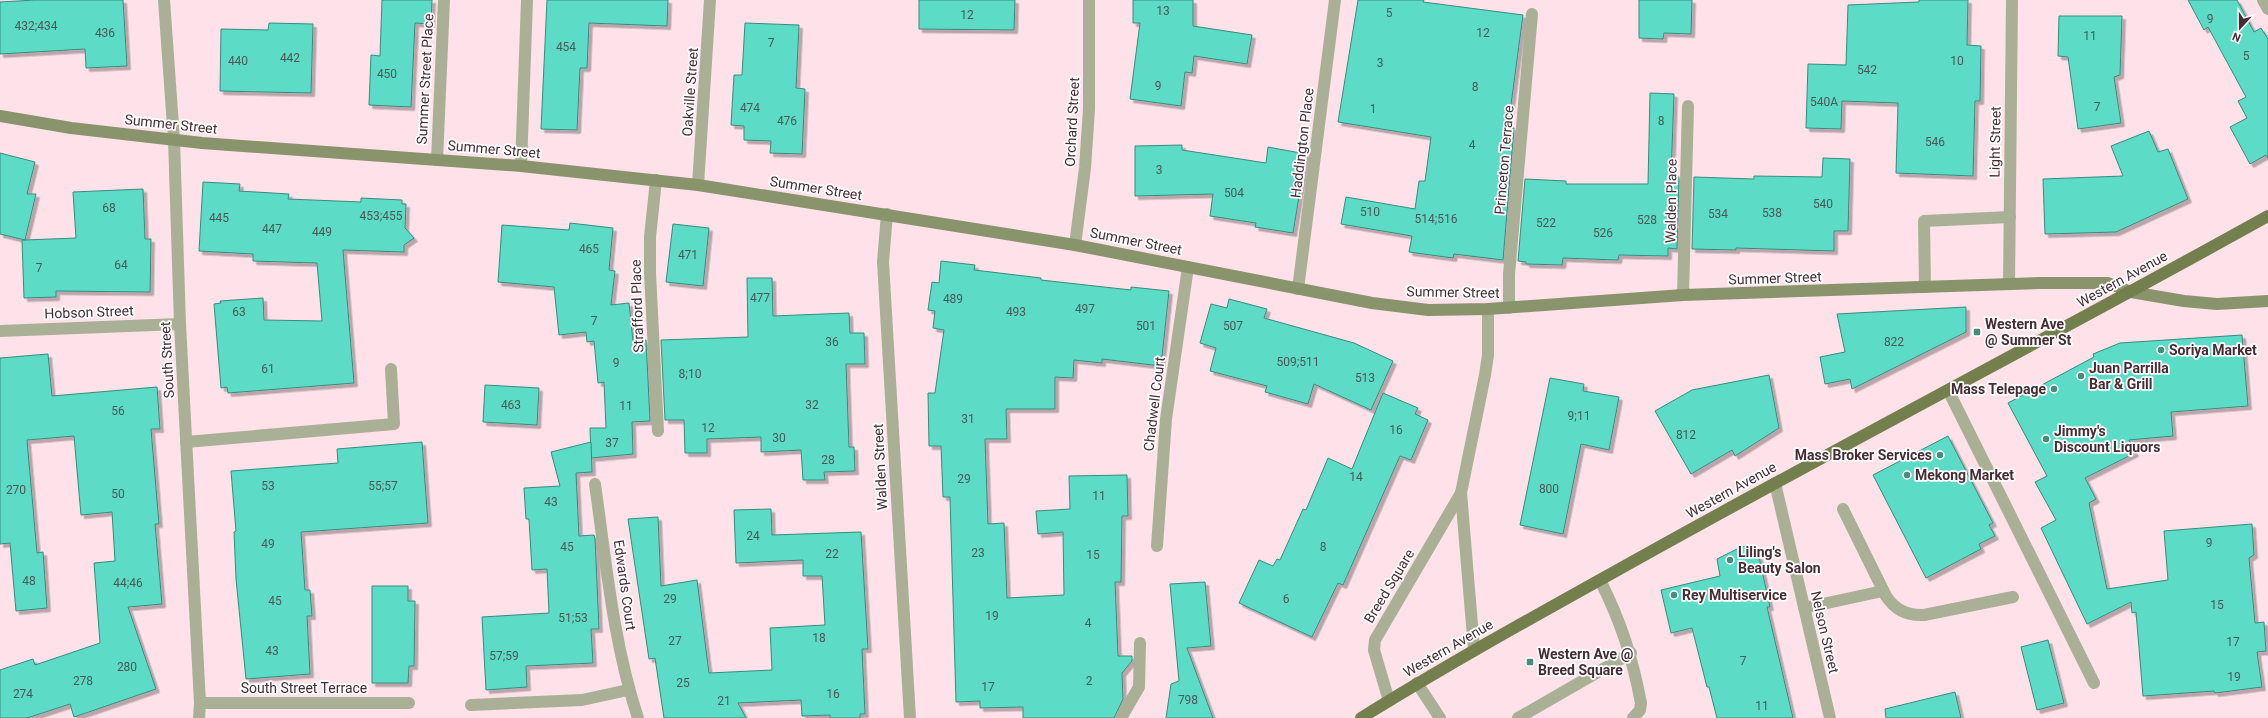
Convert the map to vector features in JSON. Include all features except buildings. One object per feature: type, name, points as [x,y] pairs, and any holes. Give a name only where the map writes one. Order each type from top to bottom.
[{"type":"main road","name":"Summer Street","points":[[0,116],[71,128],[174,140],[521,166],[698,185],[1075,245],[1372,303],[1428,310],[1509,308],[1683,295],[2009,284],[2108,283],[2132,292],[2184,301],[2212,303],[2268,301]]},
{"type":"main road","name":"Western Avenue","points":[[1361,718],[1474,649],[1775,483],[2132,292],[2268,216]]},
{"type":"street","name":"South Street","points":[[164,0],[174,140],[180,324],[200,703],[199,718]]},
{"type":"street","name":"Summer Street Place","points":[[437,160],[444,0]]},
{"type":"street","points":[[521,166],[527,0]]},
{"type":"street","name":"Oakville Street","points":[[698,185],[710,0]]},
{"type":"street","name":"Orchard Street","points":[[1075,245],[1089,116],[1089,0]]},
{"type":"street","name":"Haddington Place","points":[[1298,289],[1335,0]]},
{"type":"street","name":"Light Street","points":[[2009,284],[2012,0]]},
{"type":"street","points":[[2263,0],[2268,9]]},
{"type":"street","name":"Princeton Terrace","points":[[1509,308],[1509,274],[1532,14]]},
{"type":"street","name":"Walden Place","points":[[1683,295],[1688,106]]},
{"type":"street","name":"Strafford Place","points":[[656,180],[651,219],[650,267],[658,431]]},
{"type":"street","name":"Walden Street","points":[[887,214],[883,262],[910,718]]},
{"type":"street","points":[[1925,287],[1924,221],[2010,217]]},
{"type":"street","name":"Chadwell Court","points":[[1157,546],[1166,418],[1188,266]]},
{"type":"street","name":"Breed Square","points":[[1474,649],[1461,494],[1488,355],[1488,309]]},
{"type":"street","name":"Hobson Street","points":[[0,331],[180,324]]},
{"type":"street","points":[[186,442],[394,424],[391,369]]},
{"type":"street","points":[[1948,390],[2094,683]]},
{"type":"street","name":"Nelson Street","points":[[1775,483],[1830,718]]},
{"type":"street","name":"Edwards Court","points":[[595,484],[617,640],[628,690],[638,718]]},
{"type":"street","name":"Breed Square","points":[[1389,701],[1374,650],[1375,640],[1461,494]]},
{"type":"street","points":[[1843,509],[1883,591],[1895,608],[1909,614],[1916,615],[2013,597]]},
{"type":"street","points":[[1600,580],[1618,617],[1631,653],[1641,703],[1640,710],[1633,718]]},
{"type":"street","points":[[1804,608],[1883,591]]},
{"type":"street","points":[[1121,718],[1139,687],[1140,643]]},
{"type":"street","points":[[1518,718],[1631,653]]},
{"type":"street","points":[[1417,684],[1440,718]]},
{"type":"street","points":[[471,705],[582,700],[628,690]]},
{"type":"street","name":"South Street Terrace","points":[[200,703],[409,703]]},
{"type":"place","name":"Western Ave @ Summer St","points":[[1977,332]]},
{"type":"place","name":"Soriya Market","points":[[2161,350]]},
{"type":"place","name":"Juan Parrilla Bar & Grill","points":[[2081,376]]},
{"type":"place","name":"Mass Telepage","points":[[2054,389]]},
{"type":"place","name":"Jimmy's Discount Liquors","points":[[2046,439]]},
{"type":"place","name":"Mass Broker Services","points":[[1940,455]]},
{"type":"place","name":"Mekong Market","points":[[1907,475]]},
{"type":"place","name":"Liling's Beauty Salon","points":[[1730,560]]},
{"type":"place","name":"Rey Multiservice","points":[[1674,595]]},
{"type":"place","name":"Western Ave @ Breed Square","points":[[1530,662]]}]
